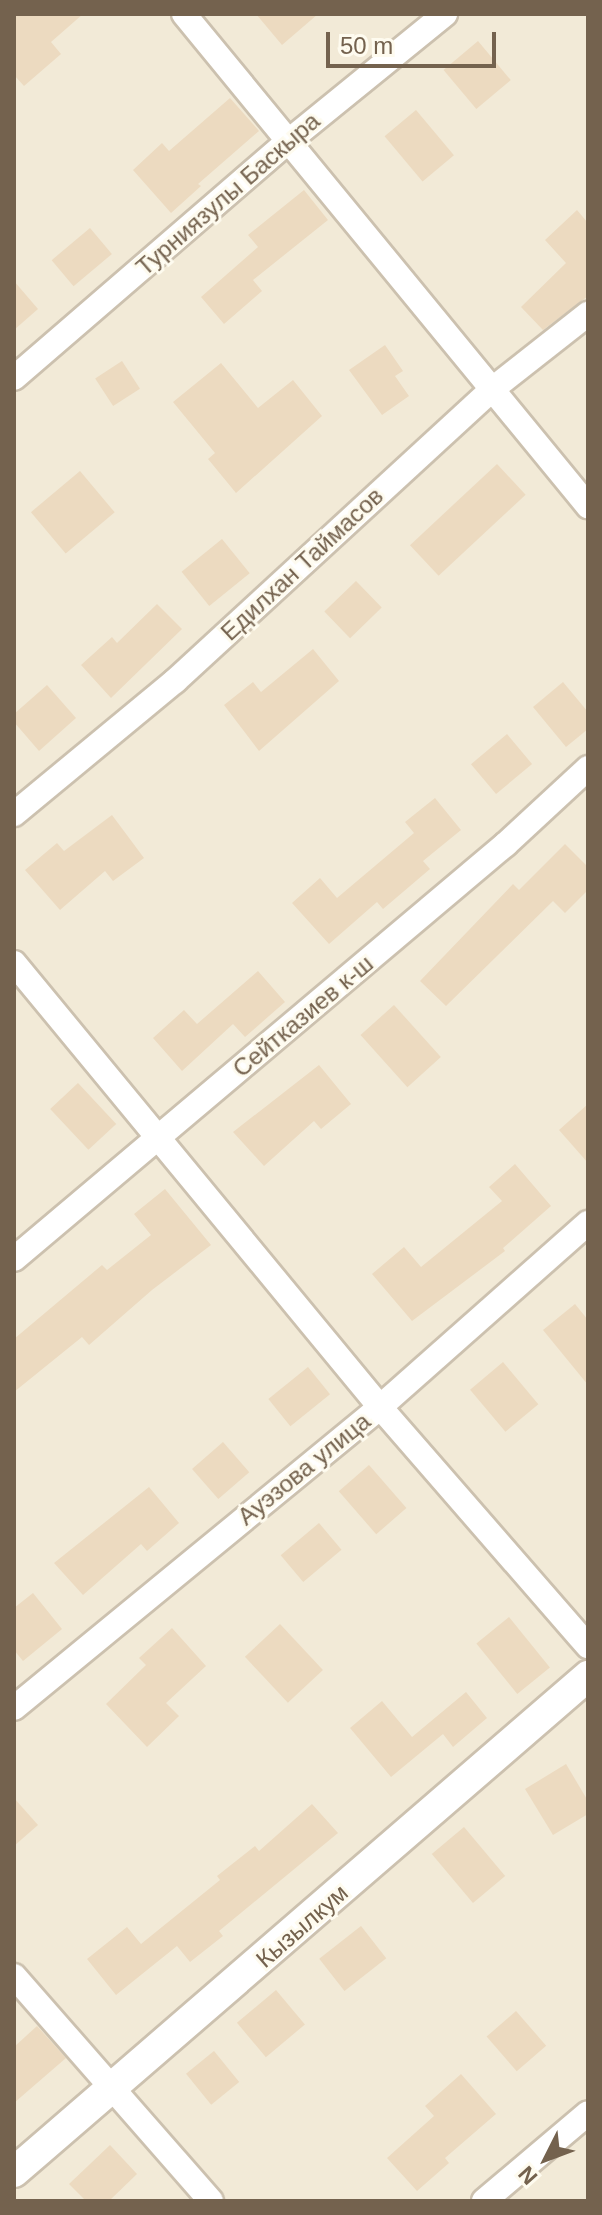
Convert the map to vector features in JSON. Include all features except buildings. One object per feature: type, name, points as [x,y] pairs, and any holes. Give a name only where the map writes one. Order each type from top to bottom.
[{"type":"street","points":[[184,14],[290,140],[490,391],[588,506]]},
{"type":"street","name":"Турниязулы Баскыра","points":[[14,378],[290,140],[445,14]]},
{"type":"street","name":"Едилхан Таймасов","points":[[14,814],[175,681],[490,391],[588,314]]},
{"type":"street","name":"Сейтказиев к-ш","points":[[14,1259],[506,844],[588,768]]},
{"type":"street","points":[[14,963],[380,1407],[588,1646]]},
{"type":"street","name":"Ауэзова улица","points":[[14,1708],[380,1407],[588,1223]]},
{"type":"street","name":"Кызылкум","points":[[14,2172],[113,2090],[588,1676]]},
{"type":"street","points":[[14,1976],[211,2201]]},
{"type":"street","points":[[484,2201],[588,2113]]},
{"type":"shaded area","points":[[14,14],[588,14],[588,2201],[14,2201]]}]
